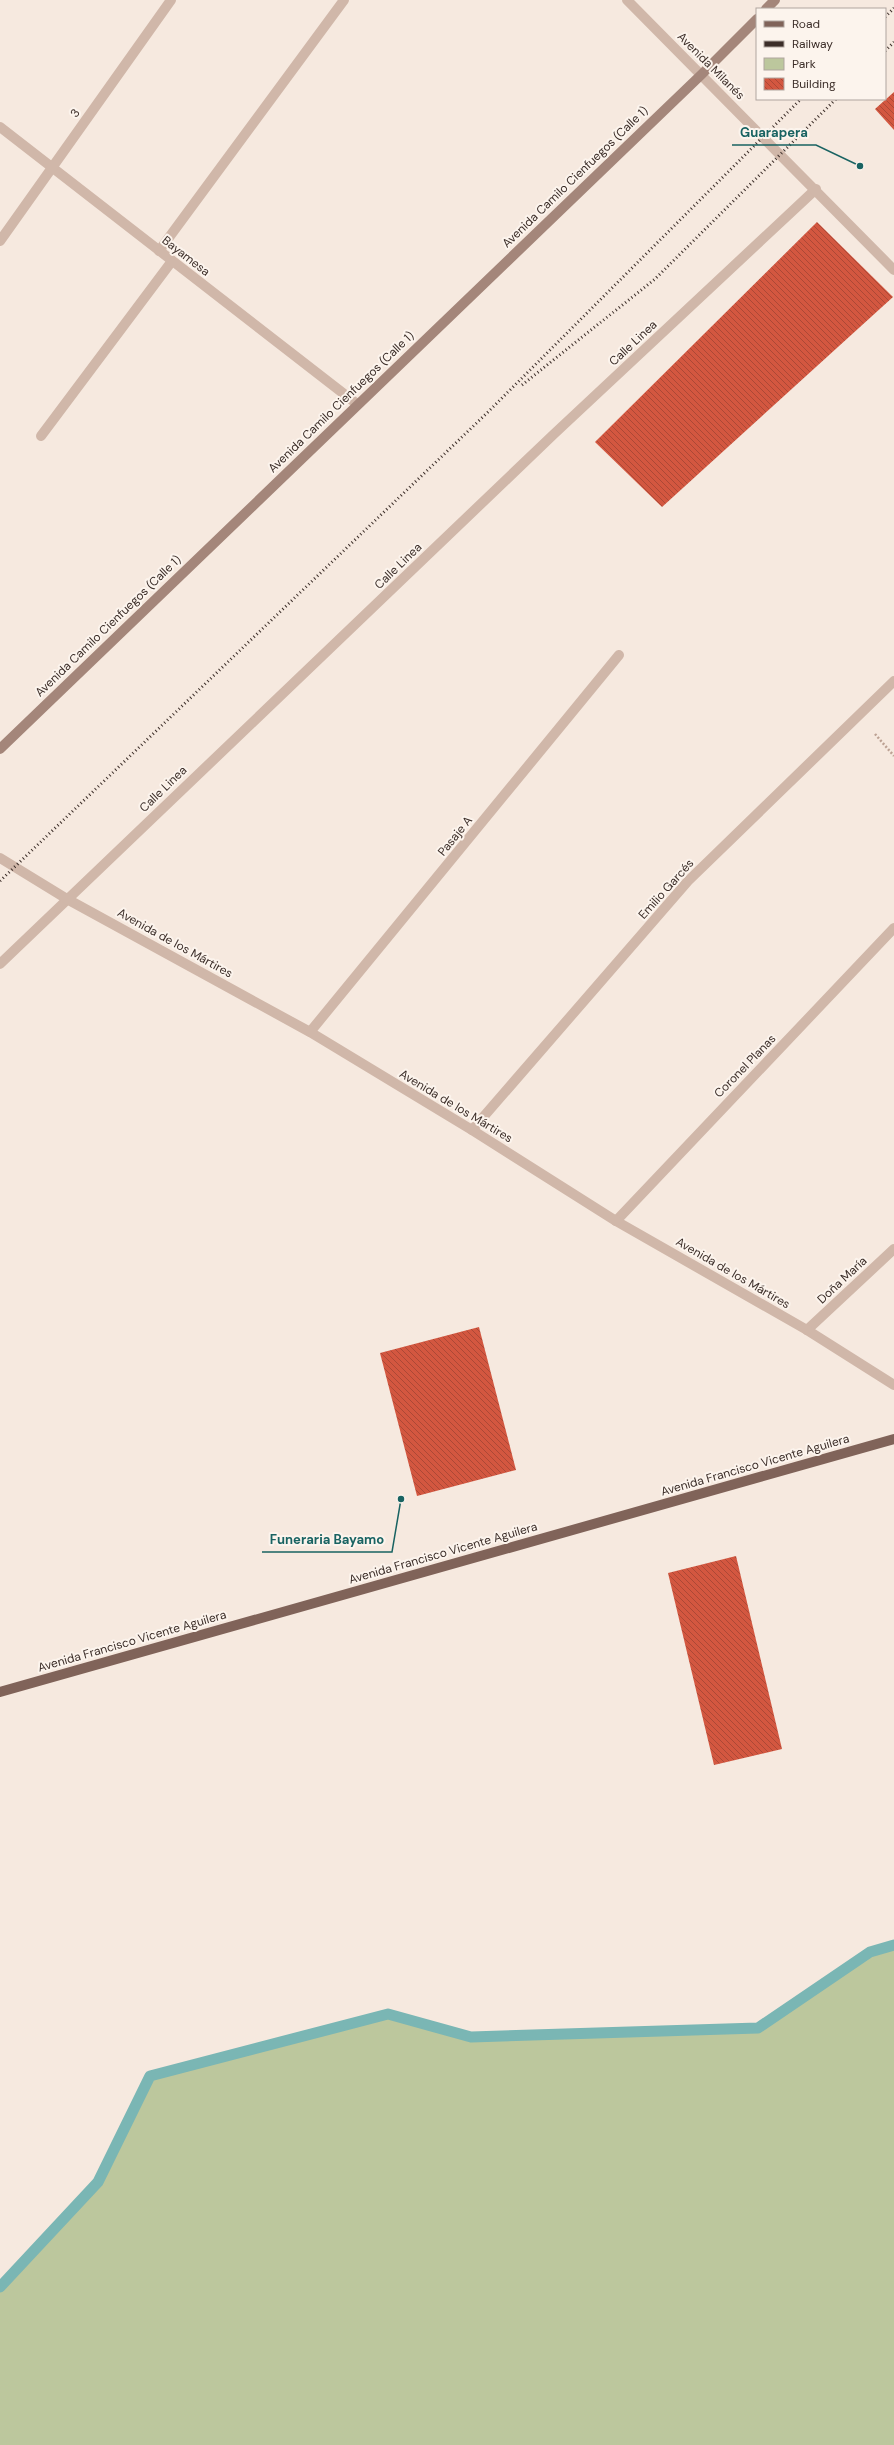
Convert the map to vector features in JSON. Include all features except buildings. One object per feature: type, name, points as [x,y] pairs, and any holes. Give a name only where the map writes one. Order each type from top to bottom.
[{"type":"main road","points":[[767,8],[775,0]]},
{"type":"main road","name":"Avenida Camilo Cienfuegos (Calle 1)","points":[[0,749],[357,404],[702,74],[756,20]]},
{"type":"main road","name":"Avenida Francisco Vicente Aguilera","points":[[0,1692],[894,1439]]},
{"type":"street","name":"3","points":[[0,241],[171,0]]},
{"type":"street","points":[[159,251],[344,0]]},
{"type":"street","name":"Avenida Milanés","points":[[627,0],[816,189],[894,270]]},
{"type":"street","name":"Bayamesa","points":[[0,127],[53,166],[159,251],[357,404]]},
{"type":"street","name":"Calle Linea","points":[[0,964],[548,440],[816,189]]},
{"type":"street","points":[[41,436],[172,261]]},
{"type":"street","name":"Pasaje A","points":[[310,1032],[619,655]]},
{"type":"street","name":"Emilio Garcés","points":[[472,1130],[688,882],[894,681]]},
{"type":"street","name":"Avenida de los Mártires","points":[[0,858],[67,899],[310,1032],[472,1130],[616,1221],[807,1330],[894,1385]]},
{"type":"street","name":"Coronel Planas","points":[[616,1221],[894,928]]},
{"type":"street","name":"Doña María","points":[[807,1330],[894,1249]]},
{"type":"path","points":[[859,716],[894,756]]},
{"type":"green space","points":[[894,1945],[894,2445],[0,2445],[0,2287],[98,2182],[150,2076],[388,2014],[471,2037],[758,2028],[870,1952]]},
{"type":"waterway","points":[[0,2287],[98,2182],[150,2076],[388,2014],[471,2037],[758,2028],[870,1952],[894,1945]]},
{"type":"railway","points":[[886,16],[894,8]]},
{"type":"railway","points":[[886,50],[894,42]]},
{"type":"railway","points":[[0,881],[488,412],[800,100]]},
{"type":"railway","points":[[522,385],[655,279],[835,100]]},
{"type":"place","name":"Guarapera","points":[[860,166]]},
{"type":"place","name":"Funeraria Bayamo","points":[[401,1499]]}]
